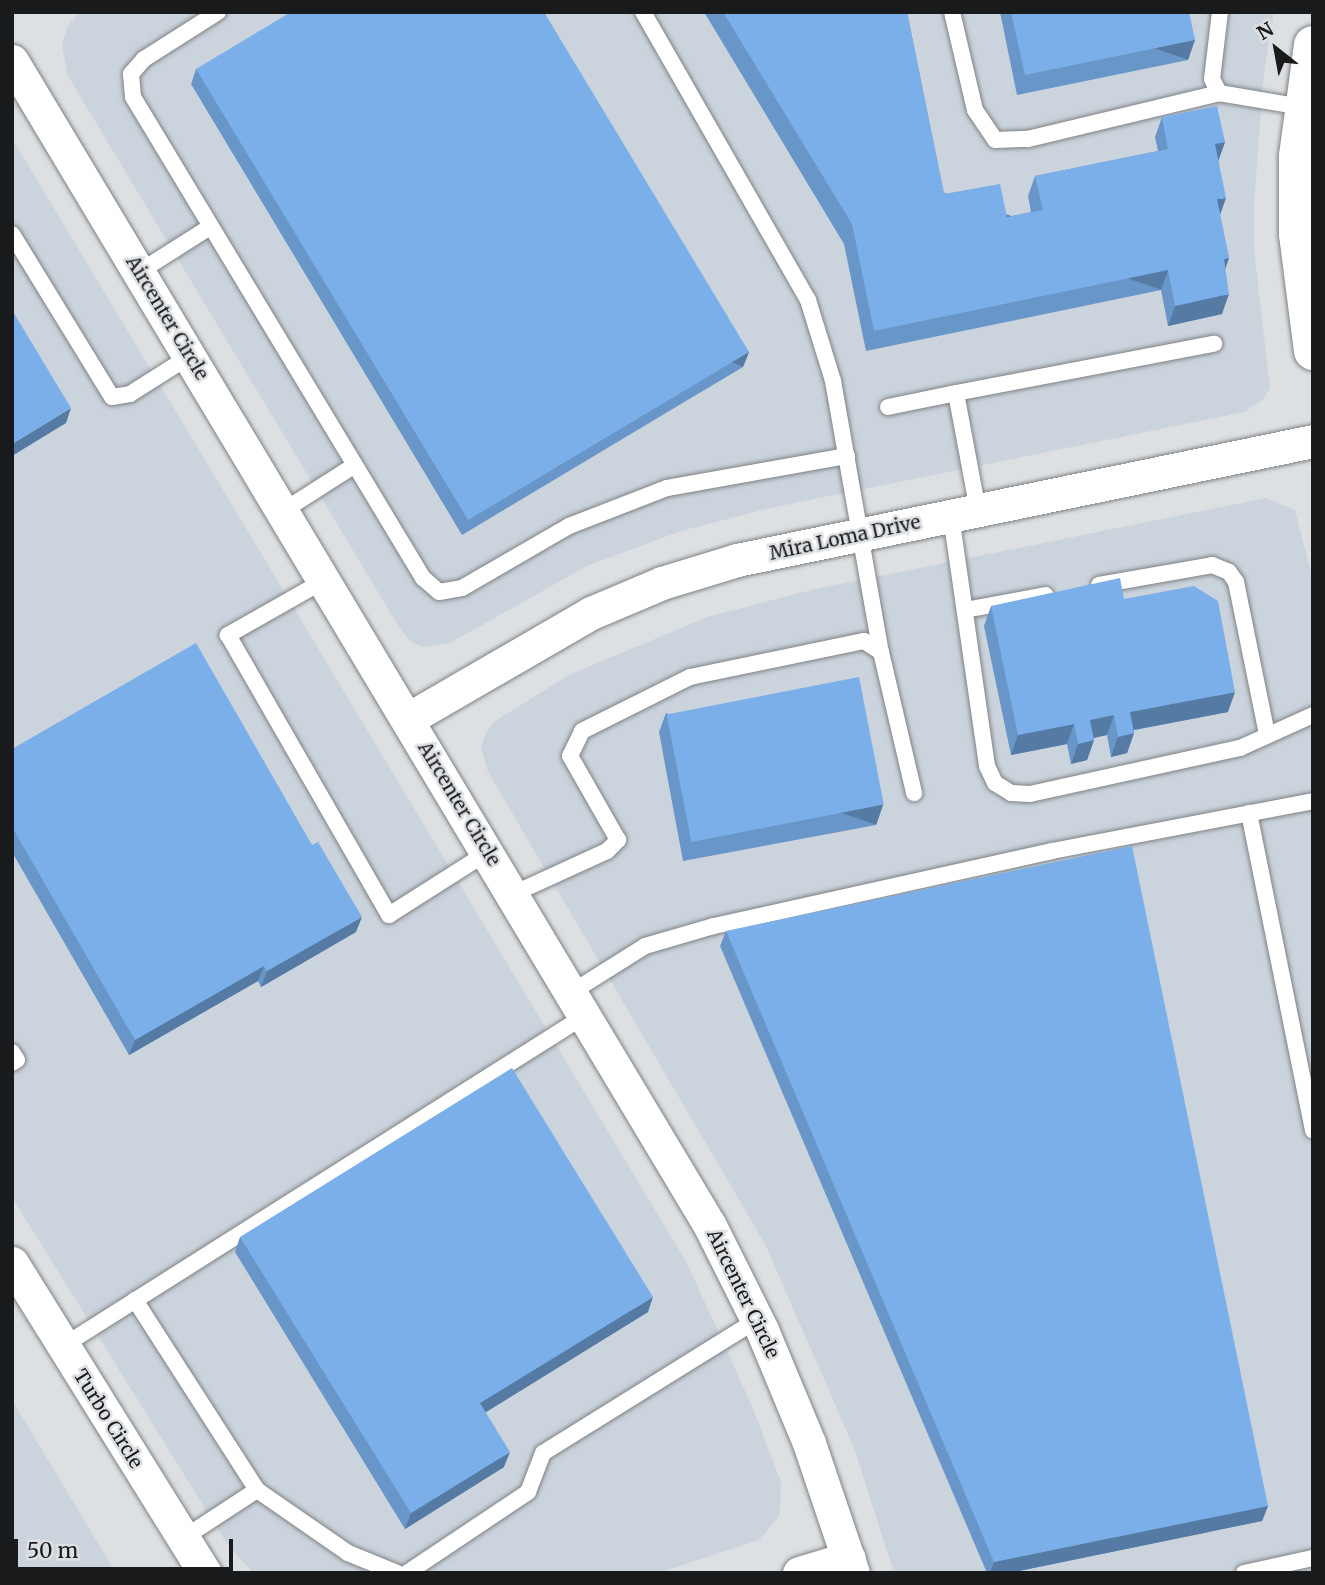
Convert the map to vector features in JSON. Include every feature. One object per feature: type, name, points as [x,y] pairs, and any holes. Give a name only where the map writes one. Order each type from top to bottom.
[{"type":"main road","points":[[1313,45],[1303,107],[1298,234],[1313,351]]},
{"type":"street","name":"Aircenter Circle","points":[[12,61],[709,1224],[757,1320],[809,1443],[851,1566]]},
{"type":"street","name":"Mira Loma Drive","points":[[408,719],[590,613],[662,583],[737,560],[1313,441]]},
{"type":"street","name":"Turbo Circle","points":[[12,1264],[205,1573]]},
{"type":"street","points":[[799,1573],[851,1566]]},
{"type":"lane","points":[[218,12],[144,58],[131,74],[133,97],[423,578],[439,592],[462,588],[569,526],[667,488],[847,456]]},
{"type":"lane","points":[[643,12],[808,300],[833,381],[881,652],[914,793]]},
{"type":"lane","points":[[951,12],[975,110],[995,140],[1028,139],[1219,93],[1303,107]]},
{"type":"lane","points":[[1219,93],[1212,79],[1220,12]]},
{"type":"lane","points":[[139,272],[210,227]]},
{"type":"lane","points":[[12,234],[112,397],[130,394],[190,356]]},
{"type":"lane","points":[[888,407],[1214,344]]},
{"type":"lane","points":[[956,393],[964,513],[965,610],[987,766],[995,783],[1011,793],[1030,794],[1240,748],[1313,715]]},
{"type":"lane","points":[[283,511],[355,466]]},
{"type":"lane","points":[[965,610],[1212,565],[1229,572],[1236,582],[1267,735]]},
{"type":"lane","points":[[325,580],[228,635],[389,915],[488,852]]},
{"type":"lane","points":[[513,894],[607,851],[618,840],[570,756],[582,731],[690,677],[864,641],[881,652]]},
{"type":"lane","points":[[63,1346],[579,1003],[645,946],[714,926],[1313,801]]},
{"type":"lane","points":[[1249,814],[1313,1132]]},
{"type":"lane","points":[[12,1052],[17,1060],[12,1063]]},
{"type":"lane","points":[[135,1300],[257,1490],[348,1552],[397,1573]]},
{"type":"lane","points":[[407,1573],[528,1492],[543,1453],[757,1320]]},
{"type":"lane","points":[[182,1539],[257,1490]]},
{"type":"lane","points":[[1244,1573],[1313,1558]]},
{"type":"shaded area","points":[[80,12],[1274,12],[1264,72],[1254,203],[1254,249],[1270,388],[1263,399],[1245,412],[770,508],[681,531],[587,566],[450,643],[423,647],[411,642],[400,629],[68,76],[62,45],[67,27]]},
{"type":"shaded area","points":[[12,138],[687,1263],[752,1406],[781,1482],[780,1515],[759,1540],[658,1573],[253,1573],[227,1544],[12,1197]]},
{"type":"shaded area","points":[[1266,498],[1295,510],[1313,580],[1313,1573],[894,1573],[854,1448],[765,1244],[488,772],[481,747],[486,733],[495,721],[569,675],[707,617],[815,589]]},
{"type":"shaded area","points":[[12,1400],[116,1573],[12,1573]]},
{"type":"building","points":[[291,12],[544,12],[749,352],[468,520],[196,69]]},
{"type":"building","points":[[723,12],[907,12],[944,194],[1000,184],[1007,217],[1043,210],[1035,176],[1168,149],[1162,117],[1217,106],[1225,142],[1215,144],[1226,198],[1217,199],[1229,258],[1224,259],[1229,294],[1175,306],[1168,270],[874,331],[852,224]]},
{"type":"building","points":[[1011,12],[1189,12],[1195,40],[1025,75]]},
{"type":"building","points":[[12,310],[71,408],[12,444]]},
{"type":"building","points":[[1120,578],[1124,599],[1194,586],[1218,601],[1235,692],[1130,712],[1134,733],[1118,737],[1114,715],[1090,720],[1094,740],[1078,744],[1074,724],[1018,735],[991,606]]},
{"type":"building","points":[[196,643],[312,845],[318,842],[362,917],[267,971],[264,966],[135,1040],[12,827],[12,749]]},
{"type":"building","points":[[859,677],[884,805],[691,842],[667,714]]},
{"type":"building","points":[[1132,846],[1268,1506],[994,1562],[726,931]]},
{"type":"building","points":[[512,1068],[653,1297],[480,1403],[510,1452],[411,1513],[240,1237]]}]
